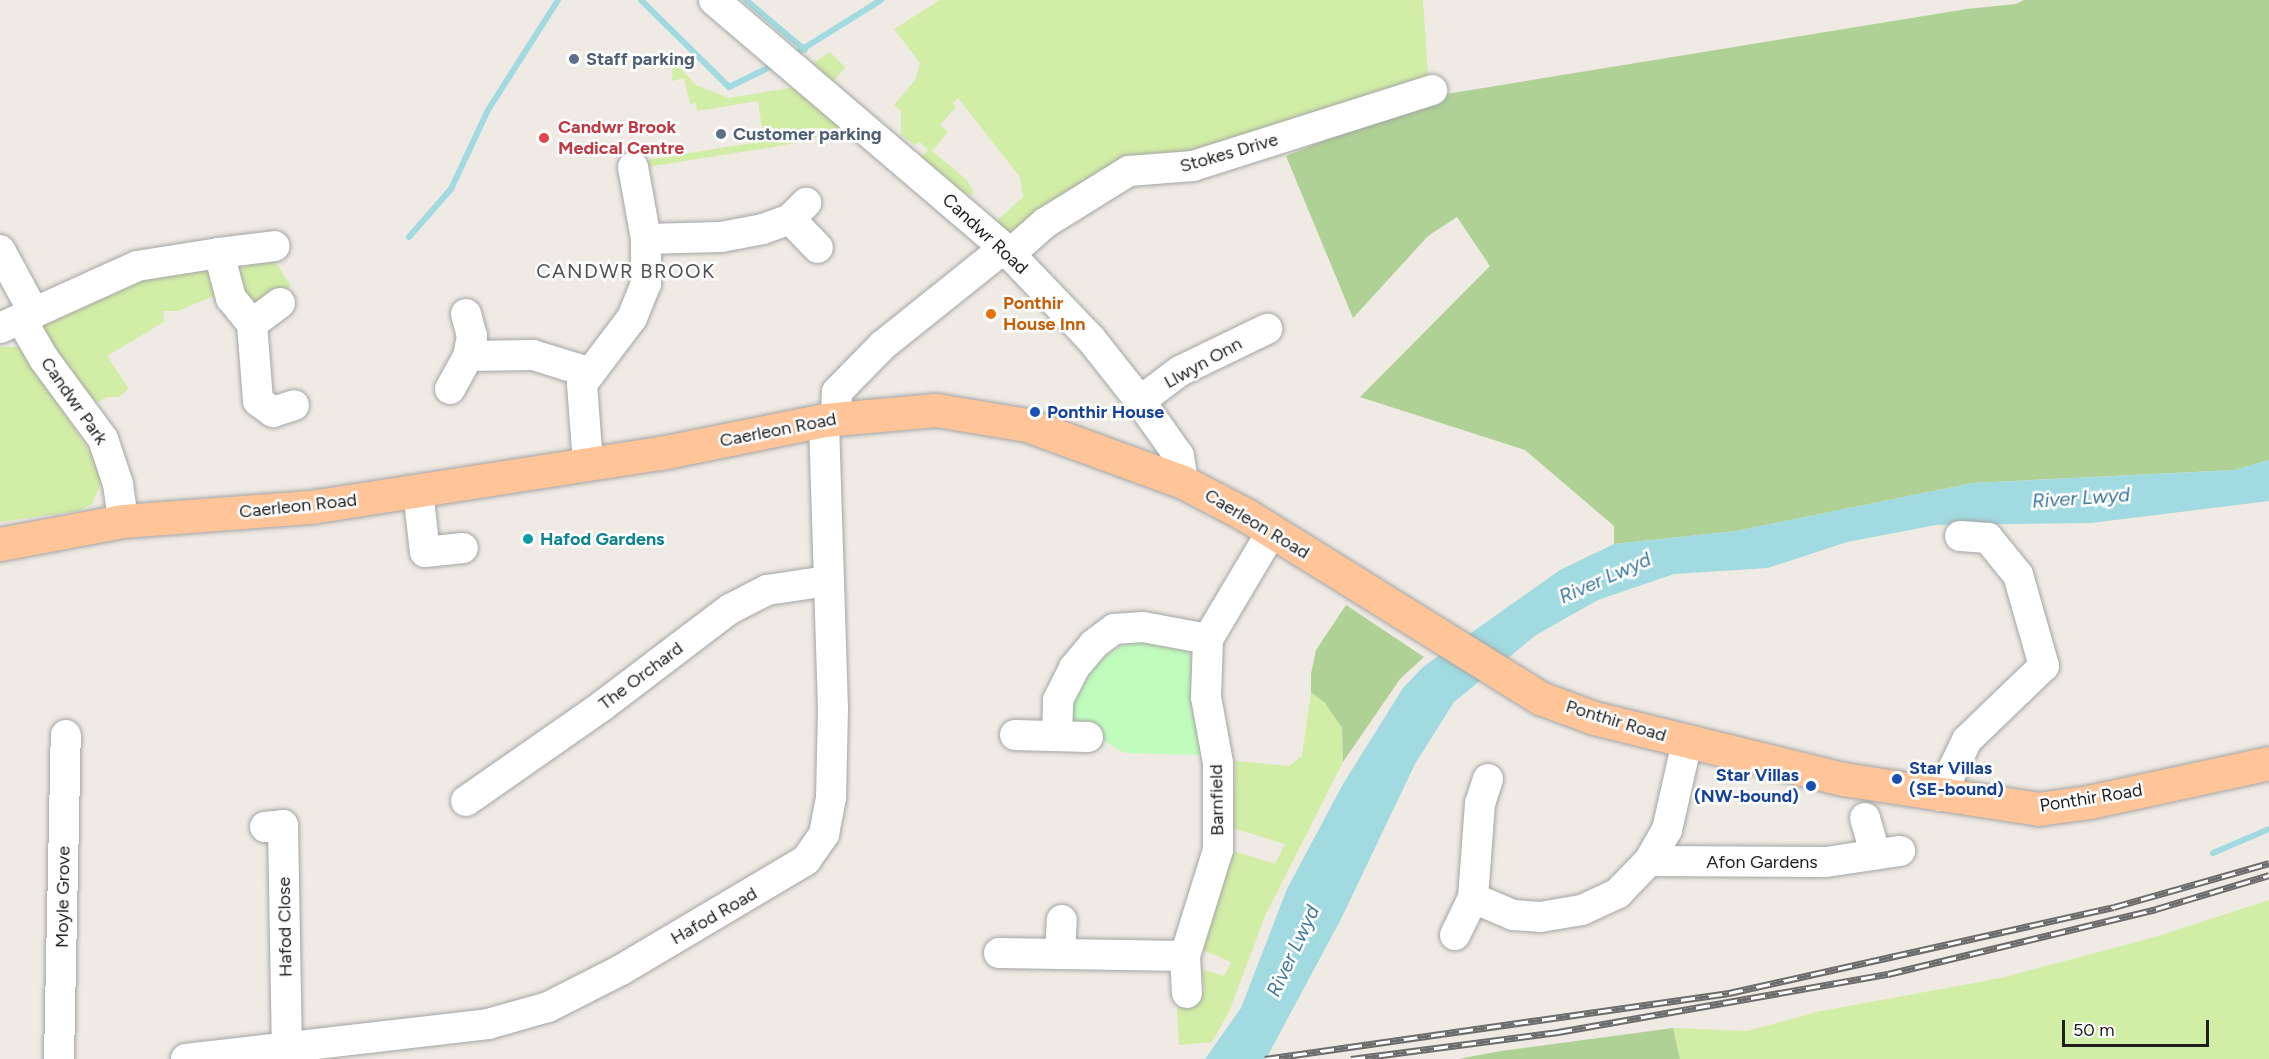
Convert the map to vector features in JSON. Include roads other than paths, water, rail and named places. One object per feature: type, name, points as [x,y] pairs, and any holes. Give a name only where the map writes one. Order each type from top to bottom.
[{"type":"main road","name":"Caerleon Road","points":[[0,544],[123,521],[311,507],[661,453],[830,419],[936,410],[1027,425],[1183,482],[1499,671]]},
{"type":"main road","name":"Ponthir Road","points":[[1499,671],[1540,698],[1594,718],[1687,742],[1843,779],[1940,796],[2038,809],[2089,802],[2269,763]]},
{"type":"street","name":"Candwr Road","points":[[714,0],[1007,251],[1091,339],[1140,401],[1179,456],[1183,482]]},
{"type":"street","name":"Stokes Drive","points":[[830,419],[837,392],[883,345],[1045,223],[1129,171],[1193,166],[1432,90]]},
{"type":"street","points":[[588,464],[582,384],[588,372],[642,300],[646,239],[633,167]]},
{"type":"street","points":[[646,239],[721,237],[763,229],[798,211],[818,248]]},
{"type":"street","points":[[18,320],[137,266],[275,246]]},
{"type":"street","name":"Candwr Park","points":[[0,250],[18,320],[103,439],[115,473],[123,521]]},
{"type":"street","points":[[219,253],[231,298],[252,324],[258,401],[273,412],[294,405]]},
{"type":"street","points":[[252,324],[280,303]]},
{"type":"street","points":[[450,389],[468,356],[472,336],[466,314]]},
{"type":"street","name":"Llwyn Onn","points":[[1140,401],[1180,371],[1267,329]]},
{"type":"street","points":[[468,356],[533,355],[588,372]]},
{"type":"street","name":"Hafod Road","points":[[186,1059],[488,1023],[549,1007],[621,970],[806,860],[824,834],[831,798],[833,709],[828,581],[830,419]]},
{"type":"street","points":[[418,490],[425,552],[463,548]]},
{"type":"street","name":"Barnfield","points":[[1187,993],[1185,956],[1218,840],[1218,763],[1206,697],[1208,639],[1271,533]]},
{"type":"street","points":[[1940,796],[1967,740],[2044,666],[2018,575],[1988,537],[1960,536]]},
{"type":"street","name":"The Orchard","points":[[466,801],[602,706],[730,609],[767,590],[828,581]]},
{"type":"street","points":[[1057,736],[1058,700],[1074,668],[1094,644],[1114,629],[1143,627],[1208,639]]},
{"type":"street","name":"Moyle Grove","points":[[59,1059],[66,735]]},
{"type":"street","points":[[1015,735],[1088,737]]},
{"type":"street","points":[[1473,898],[1513,915],[1540,917],[1582,910],[1618,892],[1649,861],[1666,830],[1687,742]]},
{"type":"street","points":[[1455,935],[1473,898],[1468,804],[1488,779]]},
{"type":"street","name":"Afon Gardens","points":[[1649,861],[1766,865],[1826,862],[1887,852],[1865,818]]},
{"type":"street","name":"Hafod Close","points":[[265,827],[284,825],[287,1047]]},
{"type":"street","points":[[1060,954],[1062,920]]},
{"type":"street","points":[[999,953],[1185,956]]},
{"type":"water","name":"River Lwyd","points":[[2269,460],[2269,501],[2091,523],[1936,525],[1847,542],[1768,568],[1674,574],[1598,600],[1536,635],[1454,702],[1415,764],[1341,919],[1266,1059],[1205,1059],[1241,1008],[1287,889],[1343,784],[1403,688],[1423,667],[1560,570],[1614,544],[1736,531],[1973,483],[2235,470]]},
{"type":"waterway","points":[[409,237],[451,189],[488,110],[558,0]]},
{"type":"waterway","points":[[641,0],[729,87],[776,64]]},
{"type":"waterway","points":[[746,0],[805,50]]},
{"type":"waterway","points":[[793,55],[881,0]]},
{"type":"waterway","points":[[2213,853],[2269,829]]},
{"type":"railway","points":[[1265,1059],[1729,993],[2114,907],[2269,863]]},
{"type":"railway","points":[[1351,1059],[1558,1032],[1888,974],[2156,909],[2269,875]]},
{"type":"place","name":"Staff parking","points":[[574,59]]},
{"type":"place","name":"Customer parking","points":[[721,134]]},
{"type":"place","name":"Candwr Brook Medical Centre","points":[[544,138]]},
{"type":"place","name":"Ponthir House Inn","points":[[991,314]]},
{"type":"place","name":"Ponthir House","points":[[1035,412]]},
{"type":"place","name":"Hafod Gardens","points":[[528,539]]},
{"type":"place","name":"Star Villas (SE-bound)","points":[[1897,779]]},
{"type":"place","name":"Star Villas (NW-bound)","points":[[1811,786]]},
{"type":"district","name":"CANDWR BROOK","points":[[626,271]]}]
